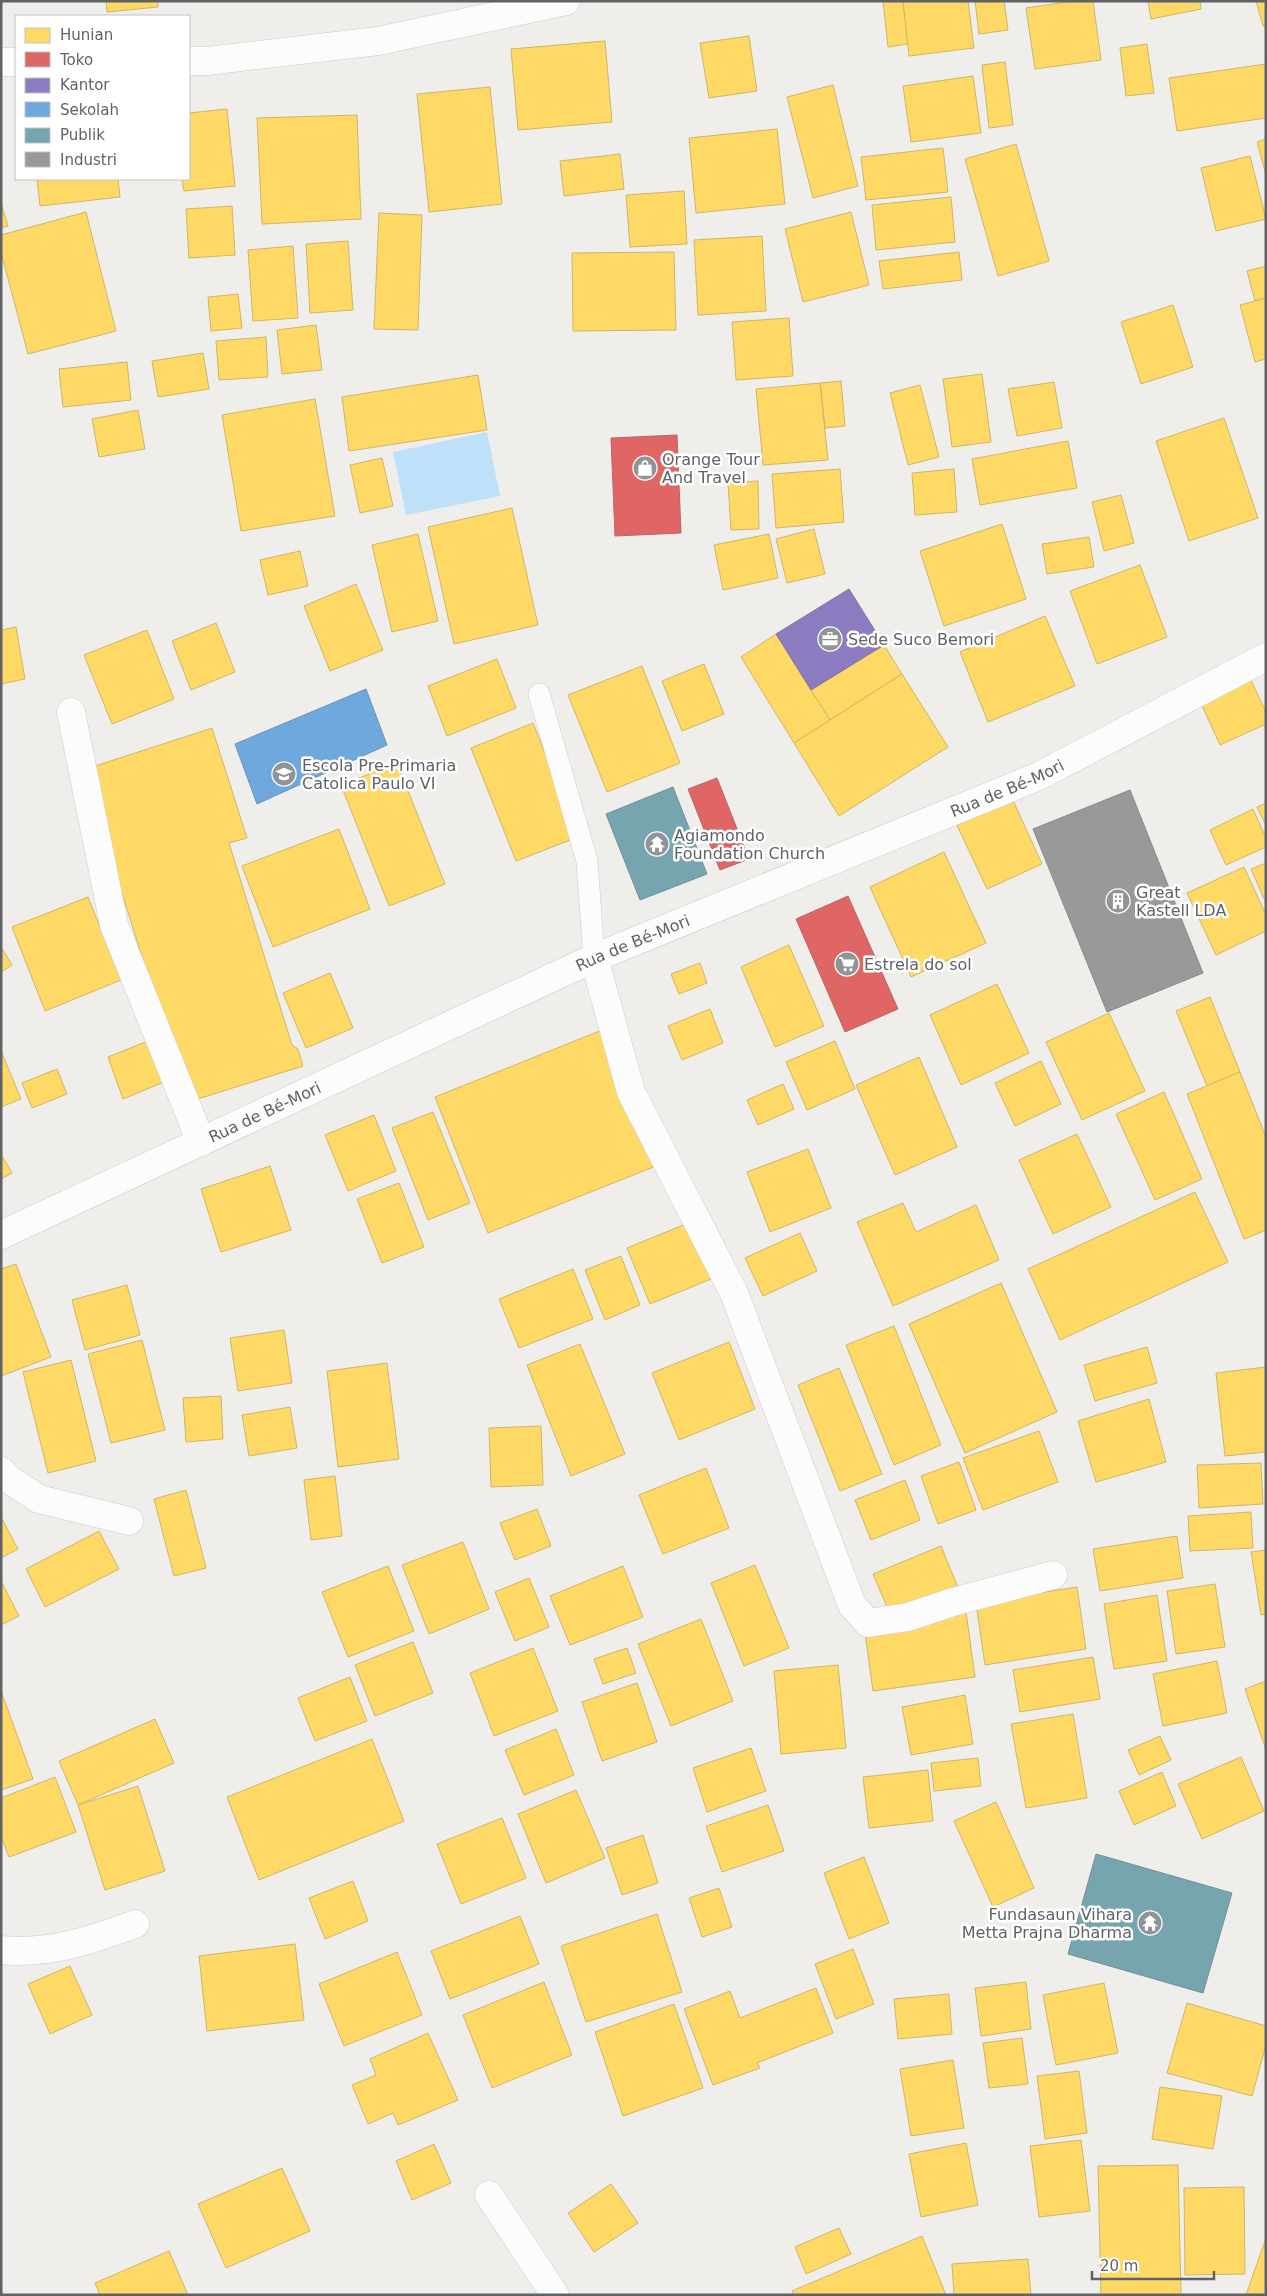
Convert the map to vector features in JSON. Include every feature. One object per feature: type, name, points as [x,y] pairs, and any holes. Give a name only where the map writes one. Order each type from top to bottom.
[{"type":"street","points":[[190,61],[207,61],[378,40],[566,1]]},
{"type":"street","points":[[1,62],[15,62]]},
{"type":"street","name":"Rua de Bé-Mori","points":[[1,1235],[594,958],[1039,776],[1266,657]]},
{"type":"street","points":[[71,712],[114,924],[200,1142]]},
{"type":"street","points":[[594,958],[632,1092],[734,1293],[852,1605],[868,1623],[908,1617],[953,1602],[1053,1575]]},
{"type":"street","points":[[1,1471],[10,1480],[39,1499],[129,1521]]},
{"type":"street","points":[[1,1950],[21,1952],[59,1948],[94,1939],[135,1924]]},
{"type":"street","points":[[489,2195],[555,2295]]},
{"type":"lane","points":[[539,694],[587,861],[594,958]]},
{"type":"water","points":[[487,432],[500,496],[406,515],[393,452]]},
{"type":"building: Hunian","points":[[106,1],[158,1],[158,7],[107,12]]},
{"type":"building: Hunian","points":[[883,1],[903,1],[908,44],[888,47]]},
{"type":"building: Hunian","points":[[903,1],[968,1],[974,48],[909,56]]},
{"type":"building: Hunian","points":[[975,1],[1004,1],[1008,30],[979,34]]},
{"type":"building: Hunian","points":[[1075,1],[1093,1],[1101,60],[1035,69],[1026,8]]},
{"type":"building: Hunian","points":[[1148,1],[1200,1],[1201,9],[1151,19]]},
{"type":"building: Hunian","points":[[1256,1],[1266,1],[1266,26],[1263,26]]},
{"type":"building: Hunian","points":[[749,36],[757,91],[709,98],[700,43]]},
{"type":"building: Hunian","points":[[605,41],[612,122],[518,130],[511,49]]},
{"type":"building: Hunian","points":[[1147,44],[1154,93],[1126,96],[1120,48]]},
{"type":"building: Hunian","points":[[1005,62],[1013,125],[989,128],[982,65]]},
{"type":"building: Hunian","points":[[1266,64],[1266,118],[1177,131],[1169,78]]},
{"type":"building: Hunian","points":[[973,76],[981,133],[911,142],[903,86]]},
{"type":"building: Hunian","points":[[833,85],[858,186],[813,198],[787,97]]},
{"type":"building: Hunian","points":[[490,87],[502,204],[429,212],[417,94]]},
{"type":"building: Hunian","points":[[227,109],[235,186],[184,191],[182,180],[190,180],[190,113]]},
{"type":"building: Hunian","points":[[357,115],[361,219],[262,224],[257,118]]},
{"type":"building: Hunian","points":[[777,129],[785,204],[696,213],[689,138]]},
{"type":"building: Hunian","points":[[1266,139],[1266,175],[1257,142]]},
{"type":"building: Hunian","points":[[1016,144],[1049,261],[998,276],[965,159]]},
{"type":"building: Hunian","points":[[943,148],[948,192],[866,200],[861,157]]},
{"type":"building: Hunian","points":[[620,154],[624,189],[564,196],[560,161]]},
{"type":"building: Hunian","points":[[1250,156],[1266,219],[1216,231],[1201,168]]},
{"type":"building: Hunian","points":[[37,180],[118,180],[120,197],[40,206]]},
{"type":"building: Hunian","points":[[684,191],[687,244],[630,247],[626,195]]},
{"type":"building: Hunian","points":[[951,197],[955,242],[876,250],[872,205]]},
{"type":"building: Hunian","points":[[1,203],[8,226],[1,228]]},
{"type":"building: Hunian","points":[[232,206],[235,255],[189,258],[186,209]]},
{"type":"building: Hunian","points":[[86,212],[116,331],[28,354],[1,252],[1,235]]},
{"type":"building: Hunian","points":[[851,212],[869,285],[803,302],[785,229]]},
{"type":"building: Hunian","points":[[379,213],[422,215],[418,330],[374,329]]},
{"type":"building: Hunian","points":[[762,236],[766,311],[698,315],[694,240]]},
{"type":"building: Hunian","points":[[348,241],[353,310],[310,313],[306,244]]},
{"type":"building: Hunian","points":[[293,246],[298,318],[253,321],[248,250]]},
{"type":"building: Hunian","points":[[674,252],[676,330],[573,331],[572,253]]},
{"type":"building: Hunian","points":[[959,252],[962,280],[883,289],[879,261]]},
{"type":"building: Hunian","points":[[1266,266],[1266,298],[1255,301],[1247,271]]},
{"type":"building: Hunian","points":[[238,294],[242,328],[211,331],[208,297]]},
{"type":"building: Hunian","points":[[1266,298],[1266,359],[1255,362],[1240,305]]},
{"type":"building: Hunian","points":[[1173,305],[1193,367],[1141,384],[1121,322]]},
{"type":"building: Hunian","points":[[789,318],[793,376],[736,380],[732,322]]},
{"type":"building: Hunian","points":[[316,325],[322,370],[282,374],[277,330]]},
{"type":"building: Hunian","points":[[266,337],[268,377],[219,380],[216,341]]},
{"type":"building: Hunian","points":[[203,353],[209,389],[158,397],[152,361]]},
{"type":"building: Hunian","points":[[127,362],[131,400],[63,407],[59,369]]},
{"type":"building: Hunian","points":[[982,374],[991,442],[952,447],[943,379]]},
{"type":"building: Hunian","points":[[478,375],[487,430],[349,451],[342,397]]},
{"type":"building: Hunian","points":[[841,381],[845,426],[825,428],[820,383]]},
{"type":"building: Hunian","points":[[1054,382],[1062,428],[1017,436],[1008,389]]},
{"type":"building: Hunian","points":[[820,383],[828,460],[763,465],[756,389]]},
{"type":"building: Hunian","points":[[920,385],[939,457],[908,465],[890,393]]},
{"type":"building: Hunian","points":[[315,399],[335,516],[241,531],[222,415]]},
{"type":"building: Hunian","points":[[138,410],[145,449],[99,457],[92,419]]},
{"type":"building: Hunian","points":[[1224,418],[1258,518],[1189,541],[1156,441]]},
{"type":"building: Hunian","points":[[1068,441],[1077,488],[980,505],[972,459]]},
{"type":"building: Hunian","points":[[382,458],[393,506],[360,513],[350,465]]},
{"type":"building: Hunian","points":[[840,469],[844,522],[776,528],[772,474]]},
{"type":"building: Hunian","points":[[954,469],[957,512],[915,515],[912,473]]},
{"type":"building: Hunian","points":[[758,481],[759,529],[731,530],[728,483]]},
{"type":"building: Hunian","points":[[1121,495],[1134,543],[1104,551],[1092,502]]},
{"type":"building: Hunian","points":[[512,508],[538,625],[454,644],[428,527]]},
{"type":"building: Hunian","points":[[1002,524],[1026,599],[944,626],[920,551]]},
{"type":"building: Hunian","points":[[814,529],[825,574],[787,583],[776,539]]},
{"type":"building: Hunian","points":[[418,534],[438,621],[392,632],[372,545]]},
{"type":"building: Hunian","points":[[769,534],[778,578],[723,590],[714,545]]},
{"type":"building: Hunian","points":[[1089,537],[1094,567],[1047,574],[1042,544]]},
{"type":"building: Hunian","points":[[300,551],[308,586],[268,595],[260,560]]},
{"type":"building: Hunian","points":[[1140,565],[1167,637],[1097,664],[1070,591]]},
{"type":"building: Hunian","points":[[356,584],[383,650],[330,671],[304,606]]},
{"type":"building: Hunian","points":[[1045,616],[1075,686],[988,722],[960,652]]},
{"type":"building: Hunian","points":[[216,623],[235,672],[191,690],[172,641]]},
{"type":"building: Hunian","points":[[16,627],[25,679],[1,684],[1,630]]},
{"type":"building: Hunian","points":[[147,630],[174,699],[112,724],[84,655]]},
{"type":"building: Hunian","points":[[776,634],[830,720],[794,743],[741,657]]},
{"type":"building: Hunian","points":[[884,645],[902,674],[830,720],[811,690]]},
{"type":"building: Hunian","points":[[497,659],[516,708],[447,736],[428,686]]},
{"type":"building: Hunian","points":[[704,664],[724,714],[682,731],[662,681]]},
{"type":"building: Hunian","points":[[642,666],[680,763],[607,792],[568,695]]},
{"type":"building: Hunian","points":[[902,674],[948,747],[839,816],[794,743]]},
{"type":"building: Hunian","points":[[1250,678],[1266,712],[1266,724],[1220,745],[1200,701]]},
{"type":"building: Hunian","points":[[533,723],[578,837],[516,861],[471,748]]},
{"type":"building: Hunian","points":[[212,728],[247,838],[229,843],[292,1045],[298,1049],[303,1066],[188,1102],[83,770]]},
{"type":"building: Hunian","points":[[397,763],[445,884],[389,906],[341,785]]},
{"type":"building: Hunian","points":[[1011,796],[1042,864],[987,889],[955,821]]},
{"type":"building: Hunian","points":[[1266,803],[1266,826],[1257,807]]},
{"type":"building: Hunian","points":[[1253,809],[1266,838],[1266,847],[1226,865],[1210,830]]},
{"type":"building: Hunian","points":[[339,829],[370,909],[273,947],[242,866]]},
{"type":"building: Hunian","points":[[944,852],[986,943],[911,977],[870,887]]},
{"type":"building: Hunian","points":[[1266,863],[1266,903],[1251,869]]},
{"type":"building: Hunian","points":[[1244,867],[1266,915],[1266,931],[1216,955],[1187,893]]},
{"type":"building: Hunian","points":[[88,897],[121,980],[45,1011],[12,927]]},
{"type":"building: Hunian","points":[[789,945],[824,1026],[775,1047],[741,967]]},
{"type":"building: Hunian","points":[[1,947],[12,965],[1,972]]},
{"type":"building: Hunian","points":[[700,963],[707,983],[679,994],[671,974]]},
{"type":"building: Hunian","points":[[330,973],[353,1028],[306,1048],[283,993]]},
{"type":"building: Hunian","points":[[997,984],[1029,1053],[961,1085],[930,1015]]},
{"type":"building: Hunian","points":[[1210,997],[1240,1072],[1207,1086],[1176,1011]]},
{"type":"building: Hunian","points":[[710,1009],[723,1043],[682,1060],[668,1026]]},
{"type":"building: Hunian","points":[[1109,1013],[1145,1091],[1082,1120],[1046,1042]]},
{"type":"building: Hunian","points":[[602,1030],[656,1166],[488,1233],[435,1097]]},
{"type":"building: Hunian","points":[[148,1041],[164,1082],[123,1099],[108,1057]]},
{"type":"building: Hunian","points":[[835,1041],[855,1089],[807,1110],[786,1062]]},
{"type":"building: Hunian","points":[[1,1051],[21,1099],[1,1107]]},
{"type":"building: Hunian","points":[[919,1057],[957,1147],[895,1175],[856,1085]]},
{"type":"building: Hunian","points":[[1041,1061],[1061,1104],[1015,1126],[995,1083]]},
{"type":"building: Hunian","points":[[57,1069],[67,1094],[32,1108],[22,1083]]},
{"type":"building: Hunian","points":[[1240,1072],[1266,1137],[1266,1230],[1244,1239],[1187,1094]]},
{"type":"building: Hunian","points":[[783,1084],[794,1109],[758,1125],[747,1100]]},
{"type":"building: Hunian","points":[[1164,1092],[1202,1179],[1155,1200],[1116,1114]]},
{"type":"building: Hunian","points":[[433,1112],[470,1203],[428,1220],[392,1128]]},
{"type":"building: Hunian","points":[[374,1115],[396,1171],[348,1191],[325,1135]]},
{"type":"building: Hunian","points":[[1077,1134],[1111,1207],[1053,1234],[1019,1160]]},
{"type":"building: Hunian","points":[[808,1149],[831,1208],[770,1232],[747,1172]]},
{"type":"building: Hunian","points":[[1,1154],[12,1173],[1,1179]]},
{"type":"building: Hunian","points":[[270,1166],[291,1230],[221,1252],[201,1189]]},
{"type":"building: Hunian","points":[[399,1183],[424,1247],[382,1263],[357,1199]]},
{"type":"building: Hunian","points":[[1195,1192],[1228,1262],[1060,1340],[1028,1269]]},
{"type":"building: Hunian","points":[[903,1203],[916,1232],[976,1205],[999,1260],[893,1306],[857,1222]]},
{"type":"building: Hunian","points":[[693,1221],[716,1277],[650,1304],[627,1248]]},
{"type":"building: Hunian","points":[[800,1233],[817,1271],[763,1296],[745,1258]]},
{"type":"building: Hunian","points":[[621,1256],[640,1305],[605,1320],[585,1270]]},
{"type":"building: Hunian","points":[[16,1264],[51,1357],[1,1376],[1,1269]]},
{"type":"building: Hunian","points":[[573,1269],[593,1319],[519,1348],[499,1299]]},
{"type":"building: Hunian","points":[[1001,1283],[1057,1412],[965,1453],[909,1324]]},
{"type":"building: Hunian","points":[[127,1285],[140,1335],[85,1350],[72,1300]]},
{"type":"building: Hunian","points":[[894,1326],[941,1445],[894,1465],[846,1345]]},
{"type":"building: Hunian","points":[[284,1330],[292,1383],[238,1391],[230,1338]]},
{"type":"building: Hunian","points":[[142,1340],[165,1430],[111,1443],[88,1354]]},
{"type":"building: Hunian","points":[[729,1342],[755,1409],[679,1440],[652,1373]]},
{"type":"building: Hunian","points":[[580,1344],[625,1454],[571,1476],[527,1365]]},
{"type":"building: Hunian","points":[[1147,1347],[1157,1383],[1095,1401],[1084,1365]]},
{"type":"building: Hunian","points":[[71,1360],[96,1461],[48,1473],[23,1372]]},
{"type":"building: Hunian","points":[[387,1363],[399,1459],[338,1467],[327,1371]]},
{"type":"building: Hunian","points":[[1266,1367],[1266,1452],[1225,1456],[1216,1373]]},
{"type":"building: Hunian","points":[[839,1368],[882,1474],[840,1491],[798,1385]]},
{"type":"building: Hunian","points":[[221,1396],[223,1439],[186,1442],[183,1398]]},
{"type":"building: Hunian","points":[[1149,1399],[1166,1462],[1096,1482],[1078,1421]]},
{"type":"building: Hunian","points":[[290,1407],[297,1448],[249,1456],[242,1415]]},
{"type":"building: Hunian","points":[[541,1426],[543,1485],[491,1487],[489,1428]]},
{"type":"building: Hunian","points":[[1039,1431],[1058,1482],[983,1510],[963,1458]]},
{"type":"building: Hunian","points":[[959,1462],[976,1510],[938,1524],[921,1476]]},
{"type":"building: Hunian","points":[[1261,1463],[1263,1504],[1199,1508],[1197,1465]]},
{"type":"building: Hunian","points":[[706,1468],[729,1528],[663,1554],[639,1495]]},
{"type":"building: Hunian","points":[[335,1476],[342,1536],[311,1540],[304,1480]]},
{"type":"building: Hunian","points":[[905,1480],[920,1520],[871,1540],[855,1500]]},
{"type":"building: Hunian","points":[[186,1490],[206,1568],[174,1576],[154,1499]]},
{"type":"building: Hunian","points":[[537,1509],[551,1546],[515,1560],[500,1523]]},
{"type":"building: Hunian","points":[[1251,1512],[1253,1548],[1190,1551],[1188,1516]]},
{"type":"building: Hunian","points":[[1,1517],[18,1549],[1,1558]]},
{"type":"building: Hunian","points":[[99,1531],[119,1569],[45,1607],[26,1569]]},
{"type":"building: Hunian","points":[[1177,1536],[1183,1578],[1100,1591],[1093,1549]]},
{"type":"building: Hunian","points":[[463,1542],[489,1609],[429,1634],[402,1565]]},
{"type":"building: Hunian","points":[[941,1546],[959,1590],[892,1619],[873,1574]]},
{"type":"building: Hunian","points":[[1266,1550],[1266,1614],[1261,1615],[1251,1552]]},
{"type":"building: Hunian","points":[[755,1565],[789,1648],[744,1666],[711,1583]]},
{"type":"building: Hunian","points":[[388,1566],[414,1631],[348,1657],[322,1592]]},
{"type":"building: Hunian","points":[[623,1566],[643,1617],[570,1645],[550,1596]]},
{"type":"building: Hunian","points":[[529,1578],[549,1627],[515,1641],[495,1592]]},
{"type":"building: Hunian","points":[[1,1581],[19,1616],[1,1625]]},
{"type":"building: Hunian","points":[[1215,1584],[1225,1647],[1176,1654],[1167,1591]]},
{"type":"building: Hunian","points":[[1077,1587],[1086,1649],[985,1665],[976,1603]]},
{"type":"building: Hunian","points":[[1157,1595],[1167,1661],[1114,1669],[1104,1604]]},
{"type":"building: Hunian","points":[[966,1612],[975,1677],[873,1691],[864,1626]]},
{"type":"building: Hunian","points":[[701,1619],[733,1701],[671,1726],[638,1644]]},
{"type":"building: Hunian","points":[[413,1642],[433,1693],[375,1716],[355,1665]]},
{"type":"building: Hunian","points":[[533,1648],[558,1711],[494,1736],[470,1673]]},
{"type":"building: Hunian","points":[[627,1648],[636,1673],[603,1684],[594,1659]]},
{"type":"building: Hunian","points":[[1093,1657],[1100,1699],[1020,1712],[1013,1670]]},
{"type":"building: Hunian","points":[[1217,1661],[1227,1713],[1163,1726],[1153,1674]]},
{"type":"building: Hunian","points":[[838,1665],[846,1748],[781,1754],[774,1671]]},
{"type":"building: Hunian","points":[[350,1677],[367,1721],[315,1741],[298,1698]]},
{"type":"building: Hunian","points":[[1266,1681],[1266,1750],[1245,1689]]},
{"type":"building: Hunian","points":[[637,1683],[657,1742],[602,1761],[582,1702]]},
{"type":"building: Hunian","points":[[1,1691],[33,1779],[1,1790]]},
{"type":"building: Hunian","points":[[965,1695],[973,1744],[911,1755],[902,1707]]},
{"type":"building: Hunian","points":[[1073,1714],[1087,1798],[1026,1808],[1011,1724]]},
{"type":"building: Hunian","points":[[155,1719],[174,1763],[78,1805],[59,1761]]},
{"type":"building: Hunian","points":[[556,1729],[574,1775],[524,1795],[505,1750]]},
{"type":"building: Hunian","points":[[1160,1736],[1171,1760],[1139,1775],[1128,1750]]},
{"type":"building: Hunian","points":[[372,1739],[404,1821],[259,1880],[227,1797]]},
{"type":"building: Hunian","points":[[751,1748],[766,1791],[707,1812],[693,1768]]},
{"type":"building: Hunian","points":[[1241,1757],[1264,1811],[1202,1839],[1178,1784]]},
{"type":"building: Hunian","points":[[978,1758],[981,1786],[934,1791],[931,1763]]},
{"type":"building: Hunian","points":[[928,1770],[933,1821],[869,1828],[863,1777]]},
{"type":"building: Hunian","points":[[1162,1772],[1176,1806],[1134,1825],[1119,1791]]},
{"type":"building: Hunian","points":[[55,1777],[76,1832],[9,1857],[1,1836],[1,1798]]},
{"type":"building: Hunian","points":[[138,1786],[165,1871],[105,1890],[78,1805]]},
{"type":"building: Hunian","points":[[576,1790],[605,1858],[546,1883],[518,1814]]},
{"type":"building: Hunian","points":[[996,1802],[1034,1888],[993,1907],[954,1821]]},
{"type":"building: Hunian","points":[[768,1805],[784,1851],[722,1872],[706,1826]]},
{"type":"building: Hunian","points":[[502,1818],[526,1878],[461,1904],[437,1844]]},
{"type":"building: Hunian","points":[[643,1835],[658,1883],[622,1895],[606,1848]]},
{"type":"building: Hunian","points":[[864,1857],[889,1923],[849,1939],[824,1873]]},
{"type":"building: Hunian","points":[[353,1881],[368,1921],[325,1939],[309,1898]]},
{"type":"building: Hunian","points":[[719,1888],[732,1927],[702,1937],[689,1898]]},
{"type":"building: Hunian","points":[[657,1914],[682,1992],[586,2022],[561,1946]]},
{"type":"building: Hunian","points":[[520,1916],[539,1964],[450,1999],[431,1951]]},
{"type":"building: Hunian","points":[[295,1944],[304,2020],[207,2031],[199,1956]]},
{"type":"building: Hunian","points":[[853,1949],[874,2004],[836,2019],[815,1964]]},
{"type":"building: Hunian","points":[[397,1952],[422,2015],[344,2046],[319,1984]]},
{"type":"building: Hunian","points":[[70,1966],[92,2015],[50,2034],[28,1984]]},
{"type":"building: Hunian","points":[[544,1982],[572,2055],[492,2088],[463,2015]]},
{"type":"building: Hunian","points":[[1026,1982],[1031,2029],[981,2036],[975,1988]]},
{"type":"building: Hunian","points":[[1104,1983],[1118,2053],[1056,2065],[1043,1995]]},
{"type":"building: Hunian","points":[[816,1988],[833,2033],[757,2063],[760,2068],[713,2085],[684,2009],[730,1991],[740,2018]]},
{"type":"building: Hunian","points":[[949,1994],[952,2034],[898,2039],[894,1999]]},
{"type":"building: Hunian","points":[[1187,2003],[1266,2026],[1266,2045],[1252,2096],[1167,2073]]},
{"type":"building: Hunian","points":[[674,2004],[703,2088],[623,2116],[595,2032]]},
{"type":"building: Hunian","points":[[428,2033],[458,2100],[398,2125],[393,2113],[368,2124],[352,2085],[376,2075],[370,2059]]},
{"type":"building: Hunian","points":[[1022,2038],[1028,2084],[989,2088],[983,2043]]},
{"type":"building: Hunian","points":[[953,2060],[964,2128],[911,2136],[900,2069]]},
{"type":"building: Hunian","points":[[1079,2071],[1087,2133],[1045,2139],[1037,2076]]},
{"type":"building: Hunian","points":[[1160,2087],[1222,2096],[1213,2149],[1152,2139]]},
{"type":"building: Hunian","points":[[1081,2140],[1090,2211],[1039,2217],[1030,2146]]},
{"type":"building: Hunian","points":[[966,2143],[978,2205],[921,2217],[909,2154]]},
{"type":"building: Hunian","points":[[434,2144],[451,2183],[412,2200],[396,2161]]},
{"type":"building: Hunian","points":[[1178,2165],[1181,2295],[1101,2295],[1098,2166]]},
{"type":"building: Hunian","points":[[282,2168],[310,2231],[226,2268],[198,2204]]},
{"type":"building: Hunian","points":[[611,2184],[638,2223],[594,2252],[568,2213]]},
{"type":"building: Hunian","points":[[1244,2187],[1245,2274],[1185,2275],[1184,2188]]},
{"type":"building: Hunian","points":[[839,2228],[851,2254],[806,2274],[795,2247]]},
{"type":"building: Hunian","points":[[922,2236],[946,2295],[793,2295],[792,2291]]},
{"type":"building: Hunian","points":[[1266,2238],[1266,2295],[1246,2295]]},
{"type":"building: Hunian","points":[[169,2251],[188,2295],[100,2295],[95,2283]]},
{"type":"building: Hunian","points":[[1028,2259],[1031,2295],[954,2295],[952,2264]]},
{"type":"building: Toko","name":"Orange Tour And Travel","points":[[677,435],[681,533],[615,536],[611,438]]},
{"type":"building: Toko","points":[[717,778],[749,859],[720,870],[688,789]]},
{"type":"building: Toko","name":"Estrela do sol","points":[[848,896],[898,1009],[845,1032],[796,919]]},
{"type":"building: Kantor","name":"Sede Suco Bemori","points":[[849,589],[884,645],[811,690],[776,634]]},
{"type":"building: Sekolah","name":"Escola Pre-Primaria Catolica Paulo VI","points":[[366,689],[387,745],[257,804],[235,744]]},
{"type":"building: Publik","name":"Agiamondo Foundation Church","points":[[673,787],[707,874],[640,900],[606,814]]},
{"type":"building: Publik","name":"Fundasaun Vihara Metta Prajna Dharma","points":[[1096,1854],[1232,1893],[1203,1993],[1068,1954]]},
{"type":"building: Industri","name":"Great Kastell LDA","points":[[1130,790],[1203,973],[1107,1012],[1033,829]]},
{"type":"place","name":"Orange Tour And Travel","points":[[645,468]]},
{"type":"place","name":"Sede Suco Bemori","points":[[830,639]]},
{"type":"place","name":"Escola Pre-Primaria Catolica Paulo VI","points":[[284,774]]},
{"type":"place","name":"Agiamondo Foundation Church","points":[[657,844]]},
{"type":"place","name":"Great Kastell LDA","points":[[1118,901]]},
{"type":"place","name":"Estrela do sol","points":[[847,964]]},
{"type":"place","name":"Fundasaun Vihara Metta Prajna Dharma","points":[[1150,1923]]}]
